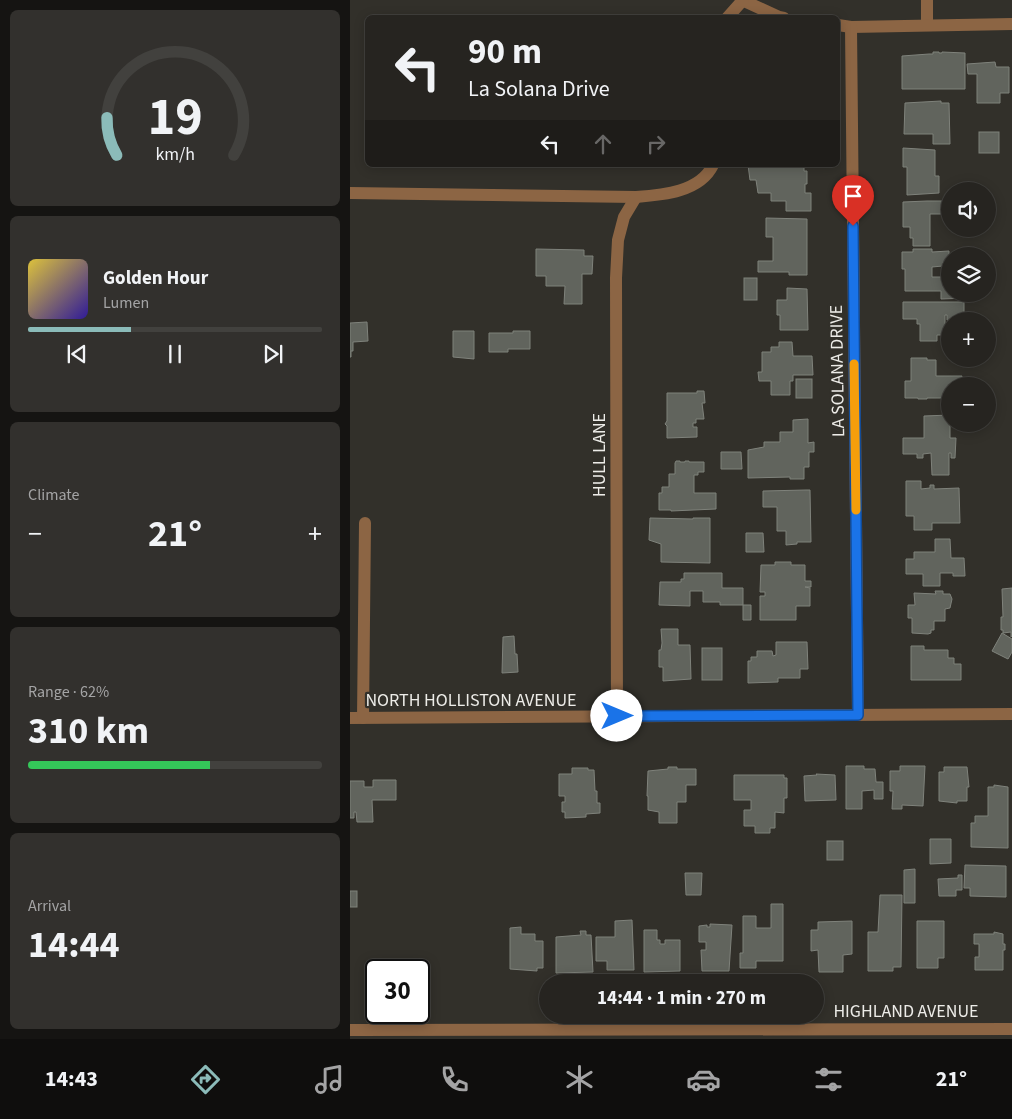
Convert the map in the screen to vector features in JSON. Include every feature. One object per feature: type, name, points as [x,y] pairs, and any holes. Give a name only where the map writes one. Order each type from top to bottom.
[{"type":"street","points":[[730,15],[743,0],[775,15]]},
{"type":"street","points":[[927,0],[927,25]]},
{"type":"street","points":[[840,25],[851,27],[1012,24]]},
{"type":"street","name":"LA SOLANA DRIVE","points":[[851,27],[858,715]]},
{"type":"street","points":[[350,193],[636,197],[662,195],[691,186],[709,174],[712,167]]},
{"type":"street","name":"HULL LANE","points":[[617,716],[616,278],[618,240],[624,217],[636,197]]},
{"type":"street","points":[[363,718],[365,523]]},
{"type":"street","name":"NORTH HOLLISTON AVENUE","points":[[350,718],[1012,714]]},
{"type":"street","name":"HIGHLAND AVENUE","points":[[350,1030],[1012,1028]]},
{"type":"building","points":[[933,52],[965,53],[965,89],[902,89],[902,56],[933,54]]},
{"type":"building","points":[[995,62],[996,67],[1009,67],[1009,93],[1000,93],[1000,103],[977,103],[977,74],[968,74],[967,64]]},
{"type":"building","points":[[941,101],[941,103],[949,103],[950,144],[933,144],[933,134],[904,134],[905,103]]},
{"type":"building","points":[[979,132],[999,132],[999,153],[979,153]]},
{"type":"building","points":[[903,148],[935,150],[935,176],[939,176],[939,193],[907,195],[907,167],[903,167]]},
{"type":"building","points":[[748,167],[804,167],[804,171],[807,171],[805,193],[811,193],[811,211],[786,211],[786,201],[771,201],[771,193],[758,193],[756,180],[750,180]]},
{"type":"building","points":[[941,201],[941,214],[930,214],[930,246],[913,246],[913,238],[910,238],[910,227],[903,227],[903,202]]},
{"type":"building","points":[[766,218],[807,219],[807,275],[789,275],[789,272],[758,272],[758,261],[773,261],[773,237],[766,237]]},
{"type":"building","points":[[536,249],[584,250],[584,256],[593,256],[592,274],[582,274],[582,304],[564,304],[565,286],[546,286],[546,276],[536,276]]},
{"type":"building","points":[[913,249],[932,249],[932,252],[941,251],[941,266],[932,267],[932,277],[941,277],[941,291],[905,291],[905,269],[902,269],[902,252],[913,252]]},
{"type":"building","points":[[744,278],[757,278],[757,300],[744,300]]},
{"type":"building","points":[[787,288],[807,289],[808,330],[780,330],[777,300],[787,300]]},
{"type":"building","points":[[903,302],[964,302],[964,312],[941,312],[941,335],[937,335],[937,341],[920,341],[920,324],[917,324],[917,319],[903,319]]},
{"type":"building","points":[[367,322],[368,341],[353,342],[353,351],[351,351],[350,357],[350,323]]},
{"type":"building","points":[[453,331],[474,331],[474,359],[453,357]]},
{"type":"building","points":[[513,331],[530,331],[530,349],[508,349],[508,352],[489,352],[489,333],[513,333]]},
{"type":"building","points":[[779,342],[792,342],[793,356],[812,356],[813,375],[793,375],[793,381],[790,381],[790,395],[771,395],[771,381],[759,381],[758,372],[762,372],[762,352],[771,352],[771,347],[779,347]]},
{"type":"building","points":[[911,358],[936,360],[936,376],[962,376],[941,377],[941,398],[905,398],[905,381],[911,381]]},
{"type":"building","points":[[796,379],[812,379],[812,398],[796,398]]},
{"type":"building","points":[[697,391],[704,391],[705,403],[702,403],[704,419],[696,419],[696,423],[693,423],[693,427],[697,427],[697,437],[667,438],[667,426],[665,424],[667,421],[667,393],[697,393]]},
{"type":"building","points":[[941,415],[941,432],[950,432],[950,438],[956,438],[955,458],[951,458],[951,453],[949,453],[949,475],[932,475],[931,453],[923,454],[923,458],[917,458],[917,454],[903,454],[903,438],[924,438],[924,416]]},
{"type":"building","points":[[808,419],[808,443],[814,442],[814,452],[809,452],[809,467],[804,467],[804,479],[790,479],[790,477],[748,478],[748,450],[764,447],[764,442],[780,442],[780,432],[793,432],[793,420]]},
{"type":"building","points":[[721,452],[741,452],[742,469],[721,469]]},
{"type":"building","points":[[676,461],[704,462],[704,472],[698,472],[698,475],[694,475],[694,493],[716,493],[716,509],[659,510],[659,493],[662,493],[662,487],[669,487],[669,474],[675,474]]},
{"type":"building","points":[[906,481],[921,481],[921,489],[930,488],[930,485],[934,485],[934,489],[959,488],[960,523],[932,523],[932,530],[914,530],[914,516],[906,516]]},
{"type":"building","points":[[810,490],[811,542],[797,542],[797,544],[786,545],[786,531],[777,531],[777,507],[763,507],[763,491]]},
{"type":"building","points":[[650,518],[710,518],[710,563],[661,562],[661,544],[649,540]]},
{"type":"building","points":[[746,533],[763,533],[764,552],[746,552]]},
{"type":"building","points":[[935,539],[950,539],[951,558],[964,558],[965,576],[953,576],[953,573],[940,573],[940,586],[923,586],[923,574],[906,574],[906,559],[914,559],[914,552],[935,552]]},
{"type":"building","points":[[775,562],[791,562],[791,565],[805,565],[805,581],[811,581],[811,587],[805,587],[810,588],[810,606],[796,606],[796,620],[760,620],[760,596],[765,596],[765,592],[760,592],[761,565],[775,565]]},
{"type":"building","points":[[684,573],[722,573],[722,588],[743,588],[743,605],[720,605],[720,602],[703,602],[703,591],[690,591],[690,606],[659,605],[660,582],[681,582],[681,579],[684,579]]},
{"type":"building","points":[[1012,588],[1011,637],[1011,632],[1003,633],[1003,630],[1001,630],[1001,617],[1003,617],[1002,589]]},
{"type":"building","points":[[935,591],[943,591],[943,594],[950,594],[952,599],[950,608],[945,609],[945,621],[934,621],[934,630],[931,630],[931,633],[912,633],[912,618],[908,618],[908,605],[915,605],[914,593],[936,594]]},
{"type":"building","points":[[743,605],[751,605],[751,620],[743,620]]},
{"type":"building","points":[[661,629],[678,629],[678,645],[690,645],[691,679],[663,681],[663,667],[659,667],[659,650],[661,650],[662,643]]},
{"type":"building","points":[[1002,633],[1012,639],[1012,652],[1008,659],[992,651]]},
{"type":"building","points":[[514,636],[518,672],[502,673],[503,637]]},
{"type":"building","points":[[776,642],[807,642],[808,669],[800,669],[800,678],[778,678],[778,682],[748,683],[748,661],[751,661],[751,657],[757,657],[757,651],[772,651],[773,656],[776,655]]},
{"type":"building","points":[[911,646],[924,646],[924,650],[948,650],[948,658],[954,658],[954,664],[961,664],[961,680],[911,680]]},
{"type":"building","points":[[702,648],[722,648],[722,680],[702,680]]},
{"type":"building","points":[[846,766],[864,766],[864,769],[875,769],[876,782],[883,782],[883,799],[874,799],[874,790],[862,791],[862,809],[846,809]]},
{"type":"building","points":[[900,766],[925,766],[923,806],[902,805],[902,809],[892,809],[893,791],[890,791],[890,771],[900,771]]},
{"type":"building","points":[[668,767],[696,769],[696,785],[686,785],[686,802],[677,802],[677,823],[659,823],[659,812],[648,810],[648,771],[668,769]]},
{"type":"building","points":[[944,767],[967,767],[969,787],[967,787],[967,801],[957,801],[957,803],[939,801],[939,772],[944,772]]},
{"type":"building","points":[[572,768],[594,770],[595,791],[597,791],[597,803],[600,803],[600,813],[586,814],[586,817],[565,818],[565,812],[562,812],[562,802],[565,802],[565,796],[559,796],[559,774],[572,774]]},
{"type":"building","points":[[816,774],[835,775],[836,800],[805,801],[804,776]]},
{"type":"building","points":[[734,775],[784,775],[784,778],[787,778],[787,798],[784,798],[784,813],[775,812],[775,828],[770,828],[770,833],[755,833],[755,826],[744,826],[744,810],[751,810],[751,800],[734,800]]},
{"type":"building","points":[[373,780],[396,780],[396,800],[372,800],[373,822],[357,822],[356,812],[354,812],[354,818],[350,818],[350,781],[364,781],[364,787],[373,787]]},
{"type":"building","points":[[994,785],[1008,787],[1008,848],[971,847],[971,823],[975,823],[975,816],[988,816],[988,787],[994,787]]},
{"type":"building","points":[[930,839],[951,839],[951,863],[930,864]]},
{"type":"building","points":[[827,841],[843,841],[843,860],[827,860]]},
{"type":"building","points":[[965,865],[1006,866],[1006,897],[970,896],[970,888],[964,888]]},
{"type":"building","points":[[915,869],[915,903],[904,903],[904,870]]},
{"type":"building","points":[[685,873],[702,873],[701,895],[686,895]]},
{"type":"building","points":[[958,875],[962,875],[962,890],[956,890],[956,896],[939,896],[938,879],[958,878]]},
{"type":"building","points":[[350,891],[357,891],[357,907],[350,907]]},
{"type":"building","points":[[880,895],[902,895],[901,967],[893,967],[893,971],[868,971],[868,932],[878,932]]},
{"type":"building","points":[[771,904],[783,904],[783,961],[756,961],[756,968],[740,968],[740,953],[743,953],[743,916],[756,916],[756,928],[771,928]]},
{"type":"building","points":[[632,920],[634,970],[607,970],[607,961],[596,961],[596,937],[615,937],[615,921]]},
{"type":"building","points":[[852,921],[852,954],[843,955],[843,972],[819,972],[818,950],[811,951],[811,930],[818,930],[818,922]]},
{"type":"building","points":[[917,921],[944,921],[944,958],[938,958],[938,968],[917,968]]},
{"type":"building","points":[[710,924],[732,925],[729,971],[702,971],[701,950],[706,950],[706,942],[699,942],[699,926],[707,925],[707,927],[710,927]]},
{"type":"building","points":[[521,927],[521,934],[535,934],[535,941],[543,941],[543,968],[537,968],[537,971],[510,969],[510,928]]},
{"type":"building","points":[[644,930],[657,930],[657,940],[660,940],[660,944],[665,944],[665,940],[680,940],[680,971],[644,972]]},
{"type":"building","points":[[580,931],[586,931],[586,935],[591,935],[593,972],[556,973],[556,937],[581,935]]},
{"type":"building","points":[[994,932],[1003,934],[1005,950],[1003,950],[1003,970],[975,970],[975,957],[979,957],[979,944],[974,944],[974,934],[994,934]]},
{"type":"slow traffic","points":[[854,364],[856,510]]},
{"type":"route","points":[[617,716],[858,715],[853,226]]}]
